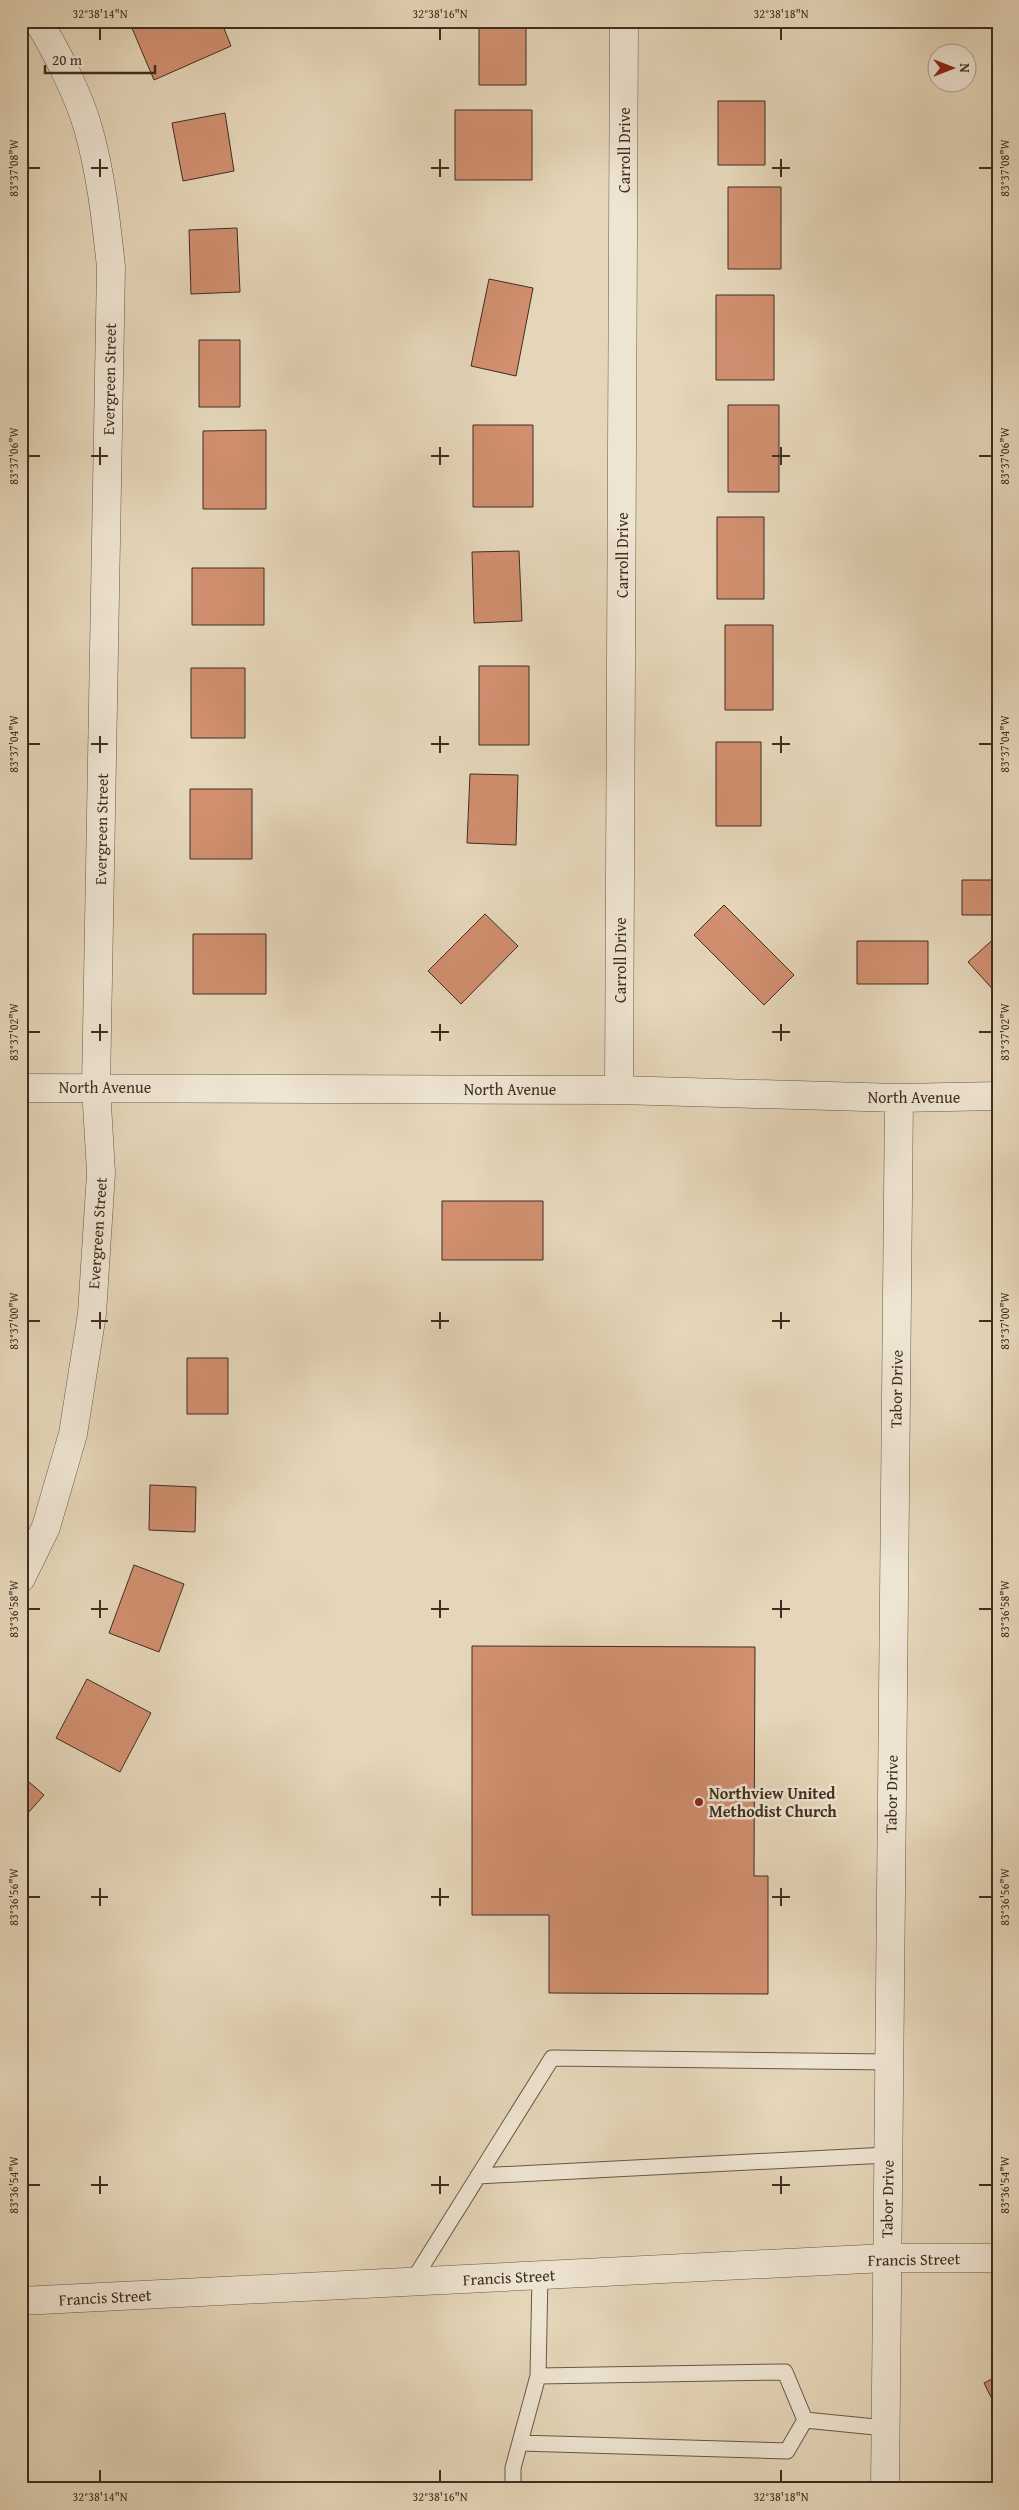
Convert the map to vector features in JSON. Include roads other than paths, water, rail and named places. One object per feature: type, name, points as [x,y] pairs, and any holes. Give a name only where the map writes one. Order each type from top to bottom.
[{"type":"street","name":"Evergreen Street","points":[[21,1578],[46,1528],[72,1434],[92,1314],[101,1173],[96,1086],[111,267],[103,197],[88,126],[54,47],[38,21]]},
{"type":"street","name":"Carroll Drive","points":[[619,1090],[624,21]]},
{"type":"street","name":"North Avenue","points":[[21,1088],[96,1086],[619,1090],[899,1098],[998,1096]]},
{"type":"street","name":"Tabor Drive","points":[[885,2489],[899,1098]]},
{"type":"street","name":"Francis Street","points":[[21,2301],[886,2258],[998,2258]]},
{"type":"lane","points":[[412,2282],[552,2058],[888,2062]]},
{"type":"lane","points":[[478,2176],[887,2155]]},
{"type":"lane","points":[[513,2489],[513,2468],[538,2376],[540,2276]]},
{"type":"lane","points":[[538,2376],[785,2372],[804,2420]]},
{"type":"lane","points":[[804,2420],[886,2428]]},
{"type":"lane","points":[[520,2443],[787,2451],[804,2420]]},
{"type":"place","name":"Northview United Methodist Church","points":[[699,1802]]}]
